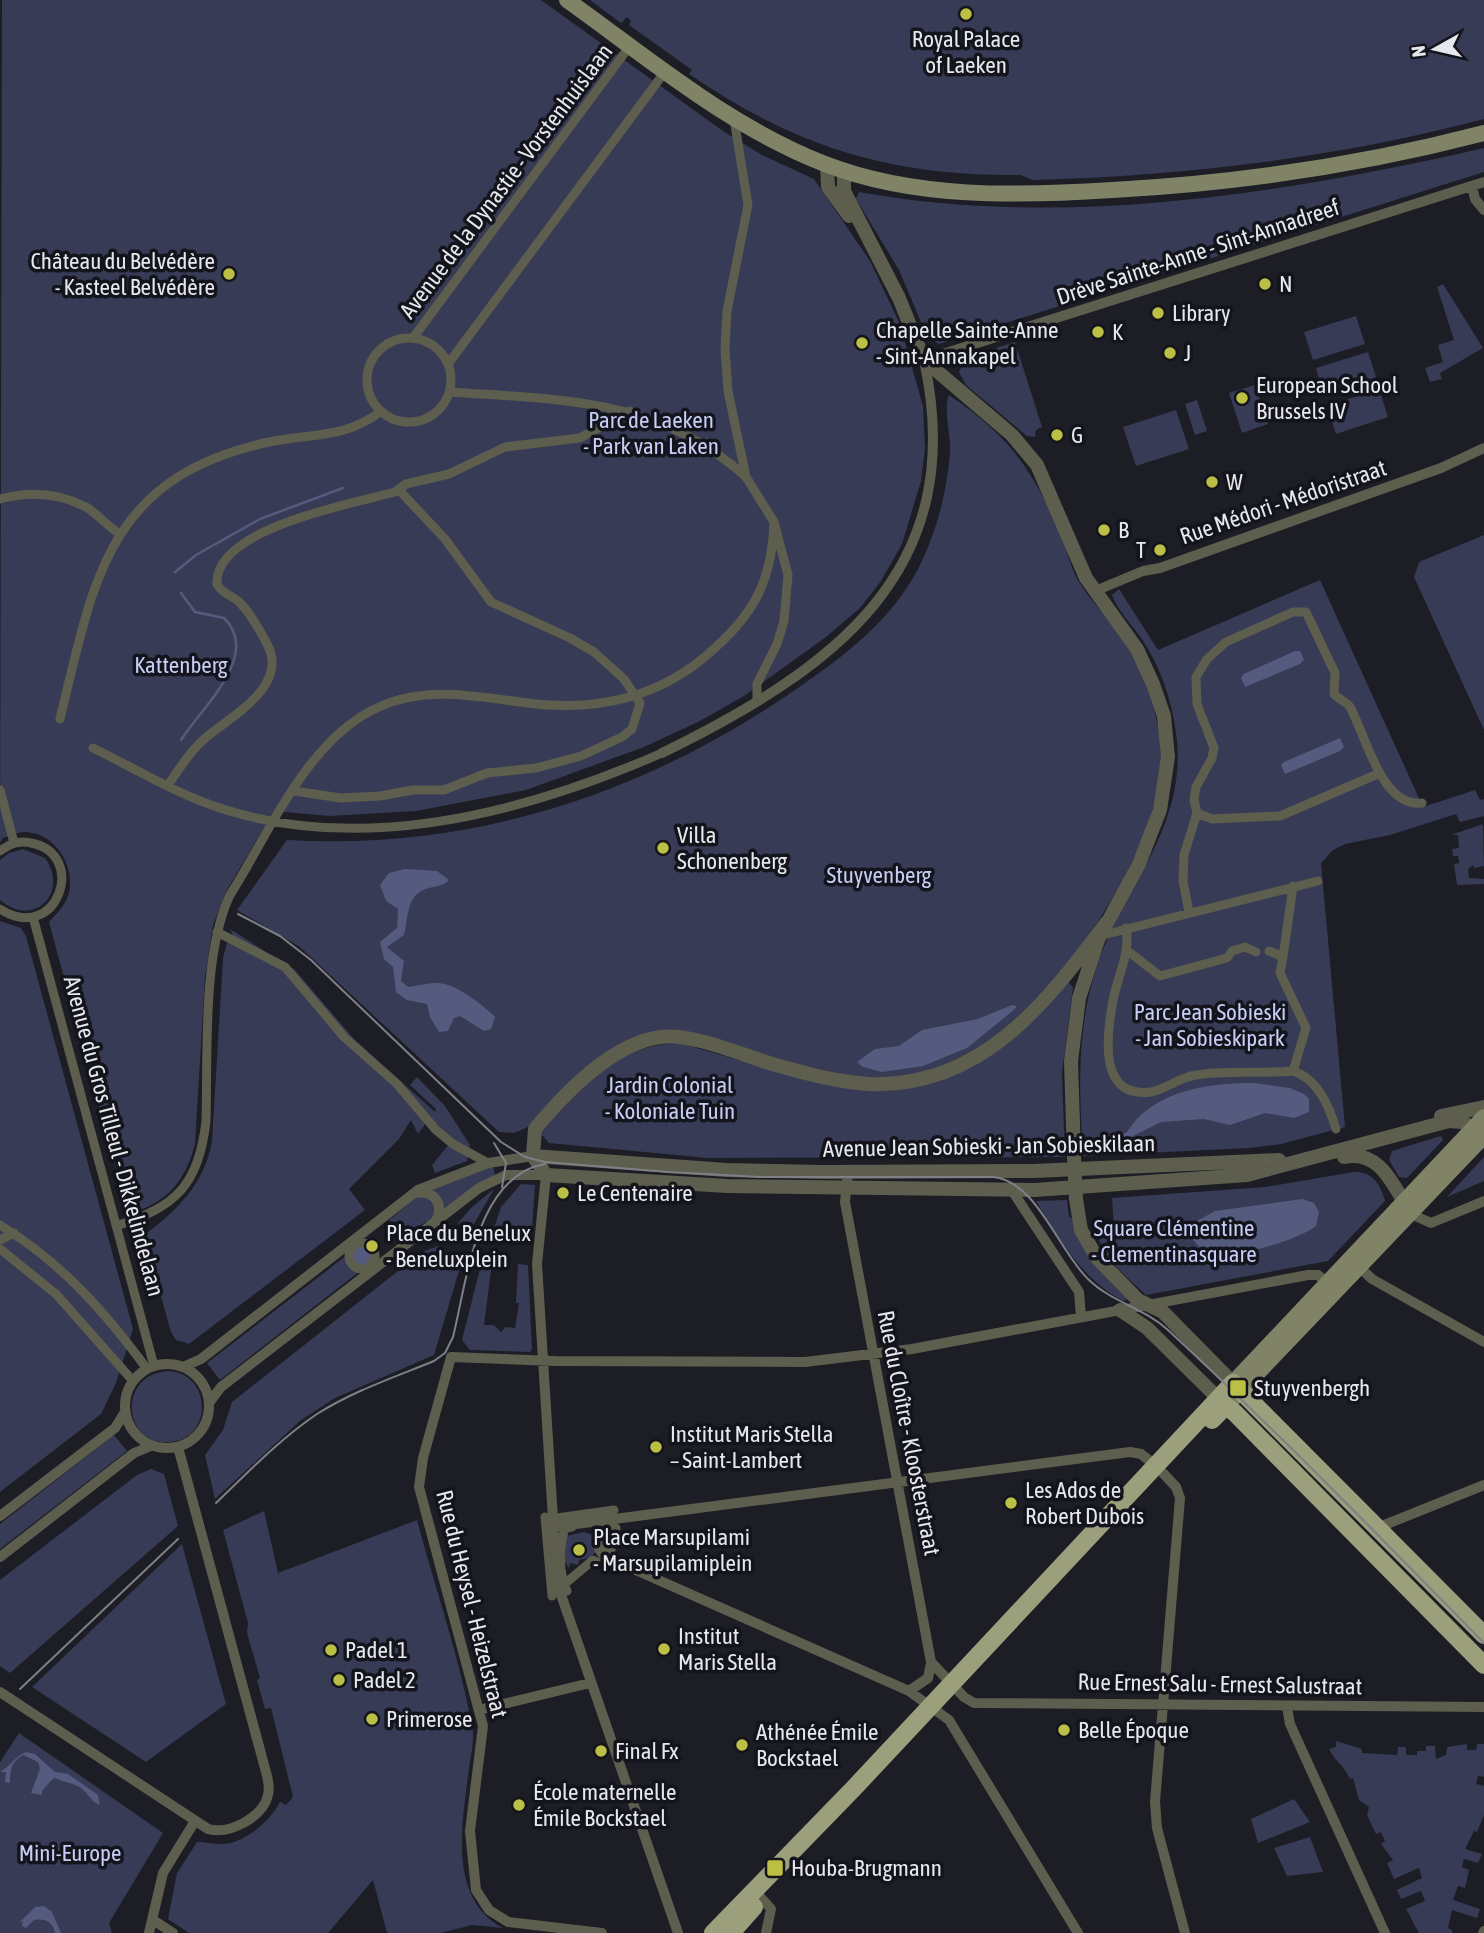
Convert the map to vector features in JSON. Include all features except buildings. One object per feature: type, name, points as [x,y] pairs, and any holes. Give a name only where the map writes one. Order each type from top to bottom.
[{"type":"main road","points":[[567,0],[664,73],[734,119],[827,165],[903,185],[963,192],[1117,190],[1304,171],[1484,133]]},
{"type":"main road","points":[[713,1933],[735,1928],[758,1895],[1481,1129]]},
{"type":"main road","points":[[1237,1387],[1484,1636]]},
{"type":"main road","points":[[1223,1403],[1484,1665]]},
{"type":"street","name":"Avenue de la Dynastie - Vorstenhuislaan","points":[[413,338],[629,47]]},
{"type":"street","points":[[448,364],[664,73]]},
{"type":"street","points":[[734,119],[748,205],[729,295],[725,369],[746,477],[774,522],[785,560],[788,600],[777,644],[757,684],[757,701]]},
{"type":"street","points":[[827,165],[828,187],[870,242]]},
{"type":"street","points":[[93,748],[224,809],[275,822],[363,828],[462,815],[573,787],[662,753],[757,701],[814,662],[857,626],[885,594],[909,554],[923,516],[934,454],[934,418],[924,360],[899,298],[844,191],[844,171]]},
{"type":"street","name":"Drève Sainte-Anne - Sint-Annadreef","points":[[924,360],[1484,182]]},
{"type":"street","points":[[1472,186],[1475,199],[1484,210]]},
{"type":"street","points":[[413,338],[434,346],[448,364],[450,392],[438,412],[422,421],[398,421],[380,411],[368,389],[371,363],[382,348],[391,342],[413,338]]},
{"type":"street","points":[[924,360],[1004,427],[1030,454],[1050,488],[1084,574],[1126,631],[1148,672],[1164,716],[1168,750],[1165,785],[1155,825],[1086,975],[1073,1033],[1071,1082],[1076,1199],[1081,1230],[1102,1264],[1145,1305],[1163,1312],[1237,1387]]},
{"type":"street","points":[[450,392],[578,401],[630,411],[687,433],[746,477]]},
{"type":"street","points":[[60,719],[89,600],[120,534],[144,502],[198,466],[268,442],[345,431],[380,411]]},
{"type":"street","points":[[168,785],[199,744],[257,695],[271,666],[271,651],[249,614],[239,601],[218,587],[219,569],[253,537],[293,519],[399,490],[406,484],[449,474],[505,447],[580,438],[630,411]]},
{"type":"street","name":"Rue Médori - Médoristraat","points":[[1095,591],[1143,571],[1160,568],[1441,468],[1484,448]]},
{"type":"street","points":[[294,791],[356,798],[413,790],[444,790],[487,773],[526,770],[597,750],[626,734],[639,711],[640,703],[617,671],[594,652],[562,634],[491,602],[445,540],[399,490]]},
{"type":"street","points":[[0,499],[21,494],[49,495],[86,507],[120,534]]},
{"type":"street","points":[[116,1226],[151,1215],[168,1205],[190,1179],[199,1158],[206,1121],[217,932],[230,895],[294,791],[317,757],[338,734],[364,714],[393,702],[435,693],[545,706],[588,706],[636,696],[673,678],[708,654],[750,609],[767,577],[774,522]]},
{"type":"street","points":[[1189,912],[1183,867],[1197,813],[1194,800],[1196,787],[1212,758],[1214,748],[1197,704],[1195,682],[1199,670],[1226,642],[1298,610],[1308,614],[1335,673],[1334,694],[1349,705],[1387,786],[1414,804],[1422,803]]},
{"type":"street","points":[[1197,813],[1212,819],[1280,816],[1380,773]]},
{"type":"street","points":[[0,790],[14,843]]},
{"type":"street","points":[[0,851],[14,843],[38,844],[57,860],[61,871],[60,894],[54,905],[33,917],[21,918],[0,909]]},
{"type":"street","points":[[558,1590],[537,1259],[546,1175],[533,1156],[535,1129],[582,1080],[618,1054],[654,1038],[681,1038],[811,1075],[860,1083],[916,1079],[960,1066],[992,1049],[1011,1034],[1063,980],[1107,928],[1126,928],[1318,881]]},
{"type":"street","points":[[1293,886],[1280,973],[1306,1028],[1293,1071]]},
{"type":"street","name":"Avenue du Gros Tilleul - Dikkelindelaan","points":[[33,917],[116,1226],[150,1367]]},
{"type":"street","points":[[1126,928],[1129,952],[1118,978],[1106,1048],[1115,1076],[1127,1088],[1150,1092],[1199,1074],[1293,1071],[1302,1075],[1325,1098],[1336,1129]]},
{"type":"street","points":[[217,932],[246,945],[289,971],[344,1037],[390,1077],[436,1130],[453,1144],[488,1163]]},
{"type":"street","points":[[1129,952],[1160,976],[1227,958],[1231,951],[1245,947],[1256,952]]},
{"type":"street","points":[[1269,951],[1283,957]]},
{"type":"street","name":"Avenue Jean Sobieski - Jan Sobieskilaan","points":[[509,1174],[727,1186],[1011,1189],[1254,1173],[1385,1136],[1467,1109],[1484,1107]]},
{"type":"street","name":"Avenue Jean Sobieski - Jan Sobieskilaan","points":[[183,1367],[201,1359],[412,1194],[488,1163],[508,1159],[533,1156],[726,1170],[1034,1171],[1266,1161],[1297,1157],[1450,1121],[1459,1121],[1481,1129]]},
{"type":"street","points":[[1380,1166],[1385,1136]]},
{"type":"street","points":[[1254,1173],[1285,1171],[1353,1156],[1366,1158],[1380,1166],[1408,1208],[1431,1223],[1484,1201]]},
{"type":"street","points":[[209,1402],[221,1387],[485,1185],[509,1174],[508,1159]]},
{"type":"street","name":"Rue du Cloître - Kloosterstraat","points":[[848,1172],[845,1202],[932,1663]]},
{"type":"street","points":[[1011,1189],[1079,1292],[1081,1317]]},
{"type":"street","points":[[412,1194],[429,1193],[437,1200],[440,1212],[435,1224]]},
{"type":"street","points":[[0,1224],[59,1268],[150,1367]]},
{"type":"street","points":[[0,1240],[14,1233]]},
{"type":"street","points":[[361,1243],[372,1248],[375,1256],[371,1267],[362,1269],[352,1264],[349,1253],[353,1245],[361,1243]]},
{"type":"street","points":[[0,1249],[56,1294],[133,1381]]},
{"type":"street","points":[[1355,1263],[1372,1279],[1484,1342]]},
{"type":"street","points":[[543,1361],[800,1362],[873,1354],[1311,1274],[1318,1275],[1332,1288]]},
{"type":"street","points":[[1120,1310],[1147,1328],[1223,1403]]},
{"type":"street","name":"Rue du Heysel - Heizelstraat","points":[[543,1361],[451,1357],[424,1458],[420,1492],[484,1736],[470,1841],[474,1882],[480,1898],[493,1913],[508,1922],[602,1933]]},
{"type":"street","points":[[0,1557],[134,1453],[151,1446],[178,1447],[192,1441],[202,1431],[208,1417],[209,1402],[201,1381],[183,1367],[169,1364],[150,1367],[133,1381],[125,1398],[125,1412],[134,1432],[151,1446]]},
{"type":"street","points":[[0,1516],[115,1427],[125,1412]]},
{"type":"street","points":[[0,1692],[195,1821],[213,1830],[231,1828],[262,1808],[269,1787],[178,1447]]},
{"type":"street","points":[[558,1590],[562,1573],[560,1544],[565,1528],[1130,1451],[1142,1454],[1176,1487],[1180,1497],[1156,1815],[1185,1933]]},
{"type":"street","points":[[1377,1528],[1484,1485]]},
{"type":"street","points":[[555,1518],[608,1521]]},
{"type":"street","points":[[555,1518],[557,1583],[678,1933]]},
{"type":"street","points":[[558,1590],[593,1560],[605,1556],[608,1521]]},
{"type":"street","points":[[608,1521],[599,1549],[604,1556],[909,1691],[949,1720],[1077,1933]]},
{"type":"street","points":[[562,1573],[584,1569]]},
{"type":"street","points":[[932,1663],[954,1687]]},
{"type":"street","points":[[909,1691],[928,1678],[932,1663]]},
{"type":"street","points":[[479,1710],[590,1683]]},
{"type":"street","name":"Rue Ernest Salu - Ernest Salustraat","points":[[954,1687],[974,1703],[1484,1707]]},
{"type":"street","points":[[1287,1707],[1290,1724],[1385,1933]]},
{"type":"street","points":[[149,1933],[163,1873],[195,1821]]},
{"type":"street","points":[[758,1895],[772,1913],[766,1933]]},
{"type":"street","points":[[153,1920],[173,1933]]},
{"type":"green space","name":"Parc de Laeken - Park van Laken","points":[[2,0],[541,0],[723,131],[762,155],[814,179],[870,261],[899,322],[923,406],[925,448],[921,481],[902,544],[881,581],[860,608],[826,637],[744,696],[698,722],[644,747],[526,790],[416,811],[329,816],[274,811],[228,888],[213,925],[205,977],[195,1144],[191,1157],[180,1180],[164,1197],[128,1214],[49,922],[68,896],[70,885],[67,864],[55,845],[36,834],[17,833],[3,838],[0,843]]},
{"type":"green space","points":[[590,0],[1484,0],[1484,119],[1428,133],[1316,154],[1203,169],[1032,180],[1021,175],[930,170],[846,153],[767,121],[689,74],[692,70],[629,25],[631,21],[627,17],[621,23]]},
{"type":"green space","points":[[1484,148],[1484,172],[939,344],[927,336],[899,270],[856,199],[859,192],[937,203],[1015,207],[1173,201],[1330,179]]},
{"type":"green space","points":[[1443,284],[1483,348],[1440,373],[1442,379],[1430,382],[1425,368],[1443,362],[1438,345],[1454,340],[1437,287]]},
{"type":"green space","points":[[1356,316],[1365,344],[1313,360],[1304,332]]},
{"type":"green space","points":[[1015,342],[1042,427],[1036,430],[1035,437],[1027,436],[966,385],[959,372],[965,358]]},
{"type":"green space","points":[[1368,352],[1377,380],[1324,396],[1316,368]]},
{"type":"green space","points":[[1255,385],[1268,424],[1242,433],[1229,393]]},
{"type":"green space","points":[[1379,389],[1388,417],[1336,434],[1327,406]]},
{"type":"green space","name":"Stuyvenberg","points":[[949,395],[1003,439],[1028,471],[1050,510],[1079,582],[1118,632],[1135,660],[1154,707],[1160,740],[1157,795],[1143,837],[1122,882],[1095,926],[1064,968],[998,1036],[954,1064],[927,1072],[857,1078],[655,1032],[526,1128],[514,1133],[499,1132],[300,947],[237,910],[287,840],[355,841],[422,836],[489,825],[553,808],[617,786],[678,759],[738,727],[813,678],[879,622],[894,606],[918,569],[940,512],[946,482],[950,452],[947,407]]},
{"type":"green space","points":[[1197,400],[1207,431],[1195,435],[1185,404]]},
{"type":"green space","points":[[1176,410],[1189,449],[1136,466],[1123,427]]},
{"type":"green space","points":[[1484,535],[1484,730],[1414,577],[1419,562]]},
{"type":"green space","name":"Parc Jean Sobieski - Jan Sobieskipark","points":[[1320,580],[1423,807],[1475,790],[1480,800],[1484,799],[1484,816],[1460,822],[1456,814],[1390,835],[1345,844],[1333,850],[1321,863],[1345,1127],[1281,1144],[1250,1148],[1083,1156],[1082,1036],[1090,989],[1109,937],[1164,826],[1173,797],[1177,766],[1176,733],[1164,684],[1148,649],[1112,595],[1119,589],[1158,650]]},
{"type":"green space","points":[[1483,824],[1484,866],[1474,868],[1473,865],[1468,869],[1469,878],[1484,879],[1484,884],[1457,885],[1454,864],[1459,863],[1458,856],[1453,856],[1452,849],[1459,848],[1458,835],[1451,835]]},
{"type":"green space","points":[[23,849],[45,858],[52,871],[53,883],[44,903],[35,909],[24,911],[12,908],[0,900],[0,860],[9,853]]},
{"type":"green space","points":[[0,921],[21,928],[26,936],[133,1329],[116,1383],[101,1414],[0,1492]]},
{"type":"green space","points":[[230,929],[295,970],[354,1039],[435,1112],[436,1109],[410,1085],[417,1077],[445,1106],[470,1145],[469,1149],[453,1141],[357,1046],[299,978],[233,936]]},
{"type":"green space","points":[[232,942],[280,966],[394,1083],[426,1123],[418,1134],[411,1120],[399,1139],[349,1189],[365,1210],[189,1344],[176,1340],[171,1332],[144,1235],[188,1195],[208,1156],[212,1141],[223,958],[227,943]]},
{"type":"green space","name":"Jardin Colonial - Koloniale Tuin","points":[[1068,982],[1073,987],[1062,1073],[1065,1157],[708,1158],[549,1143],[540,1133],[602,1071],[640,1050],[661,1045],[683,1044],[812,1081],[959,1072],[1007,1044]]},
{"type":"green space","points":[[1441,1136],[1443,1140],[1407,1178],[1399,1177],[1389,1160],[1392,1151]]},
{"type":"green space","points":[[449,1144],[468,1154],[467,1161],[435,1173],[432,1165]]},
{"type":"green space","points":[[1484,1157],[1484,1181],[1447,1197]]},
{"type":"green space","points":[[493,1166],[495,1175],[444,1211],[430,1189]]},
{"type":"green space","name":"Square Clémentine - Clementinasquare","points":[[1354,1172],[1366,1174],[1375,1180],[1385,1201],[1328,1261],[1146,1295],[1109,1258],[1096,1229],[1114,1227],[1112,1198],[1265,1187]]},
{"type":"green space","points":[[521,1184],[535,1185],[531,1244],[490,1240],[501,1207]]},
{"type":"green space","points":[[494,1189],[470,1231],[458,1223],[472,1207]]},
{"type":"green space","points":[[418,1196],[429,1198],[436,1205],[431,1223],[425,1222],[404,1239],[389,1220]]},
{"type":"green space","points":[[1067,1200],[1069,1217],[1072,1218],[1088,1255],[1129,1299],[1123,1301],[1108,1292],[1084,1270],[1063,1244],[1036,1201]]},
{"type":"green space","points":[[438,1246],[443,1253],[461,1264],[434,1355],[335,1398],[301,1420],[215,1499],[205,1455],[223,1430],[232,1402],[422,1252]]},
{"type":"green space","points":[[347,1255],[350,1268],[360,1271],[220,1380],[207,1363]]},
{"type":"green space","points":[[482,1261],[492,1263],[484,1325],[494,1325],[501,1332],[505,1327],[515,1328],[519,1303],[516,1303],[518,1264],[528,1265],[530,1352],[470,1350],[462,1340]]},
{"type":"green space","points":[[169,1371],[183,1375],[194,1383],[202,1407],[200,1420],[193,1431],[183,1439],[168,1442],[152,1440],[141,1432],[134,1421],[134,1395],[141,1383],[152,1375]]},
{"type":"green space","points":[[114,1435],[127,1451],[0,1549],[0,1524]]},
{"type":"green space","points":[[151,1469],[164,1474],[178,1526],[10,1673],[0,1666],[0,1580],[137,1475]]},
{"type":"green space","name":"Primerose","points":[[264,1511],[278,1573],[417,1520],[467,1699],[473,1730],[462,1834],[466,1878],[473,1898],[485,1915],[503,1928],[472,1925],[440,1933],[387,1933],[373,1880],[328,1933],[189,1933],[168,1919],[177,1873],[197,1842],[224,1844],[241,1839],[264,1823],[280,1802],[286,1805],[293,1797],[271,1708],[265,1709],[257,1680],[260,1678],[247,1633],[248,1623],[223,1530]]},
{"type":"green space","points":[[584,1532],[593,1535],[596,1552],[589,1558],[579,1560],[578,1565],[570,1563],[569,1568],[563,1559],[567,1536]]},
{"type":"green space","points":[[182,1544],[226,1704],[146,1762],[32,1687]]},
{"type":"green space","name":"Mini-Europe","points":[[19,1733],[163,1833],[109,1923],[112,1933],[0,1933],[0,1762]]},
{"type":"green space","points":[[1336,1741],[1362,1749],[1362,1753],[1397,1755],[1398,1747],[1406,1747],[1406,1755],[1417,1755],[1417,1751],[1426,1751],[1426,1746],[1435,1746],[1436,1759],[1446,1755],[1447,1747],[1467,1744],[1467,1750],[1476,1750],[1477,1744],[1484,1744],[1484,1777],[1478,1776],[1476,1784],[1484,1786],[1484,1815],[1477,1832],[1474,1831],[1465,1849],[1482,1854],[1478,1863],[1464,1859],[1462,1867],[1469,1870],[1465,1888],[1458,1886],[1453,1900],[1480,1909],[1477,1918],[1452,1910],[1448,1928],[1452,1933],[1419,1933],[1406,1909],[1425,1901],[1421,1891],[1401,1899],[1397,1890],[1422,1878],[1419,1868],[1394,1879],[1387,1863],[1393,1860],[1381,1844],[1385,1841],[1381,1832],[1376,1834],[1367,1815],[1369,1807],[1359,1800],[1353,1778],[1350,1779],[1329,1749],[1336,1747]]},
{"type":"green space","points":[[1294,1799],[1310,1822],[1258,1843],[1251,1819]]},
{"type":"green space","points":[[1310,1837],[1323,1872],[1287,1876],[1274,1848]]},
{"type":"shaded area","points":[[1300,651],[1304,660],[1300,664],[1245,687],[1241,678],[1244,674]]},
{"type":"shaded area","points":[[1340,738],[1344,747],[1340,751],[1285,774],[1281,765],[1284,762]]},
{"type":"shaded area","points":[[405,869],[437,871],[449,880],[416,895],[409,907],[404,935],[387,947],[404,961],[401,981],[408,987],[436,983],[459,990],[495,1017],[491,1029],[484,1031],[460,1016],[454,1018],[448,1031],[439,1032],[430,1017],[427,1004],[407,1000],[396,992],[393,967],[384,959],[380,942],[397,928],[398,909],[386,901],[380,885],[389,873]]},
{"type":"shaded area","points":[[1012,1005],[1017,1006],[967,1048],[923,1066],[882,1072],[863,1067],[857,1062],[875,1049],[899,1046],[922,1030],[978,1019]]},
{"type":"shaded area","points":[[1255,1083],[1290,1088],[1304,1094],[1309,1099],[1309,1112],[1294,1118],[1265,1113],[1230,1125],[1204,1119],[1161,1122],[1131,1137],[1093,1137],[1126,1133],[1148,1109],[1176,1094],[1207,1086]]},
{"type":"shaded area","points":[[1302,1199],[1314,1203],[1319,1212],[1316,1226],[1290,1239],[1233,1253],[1201,1248],[1193,1239],[1197,1221],[1215,1211]]},
{"type":"shaded area","points":[[362,1245],[370,1248],[373,1256],[370,1264],[362,1267],[354,1264],[351,1256],[354,1248]]},
{"type":"shaded area","points":[[26,1752],[35,1754],[55,1772],[68,1774],[98,1795],[100,1805],[75,1785],[55,1778],[42,1791],[42,1795],[31,1793],[40,1769],[38,1762],[23,1755],[12,1767],[10,1783],[5,1782],[6,1772],[0,1772]]},
{"type":"shaded area","points":[[44,1906],[52,1912],[61,1933],[55,1933],[45,1920],[34,1920],[26,1928],[22,1926],[23,1921],[19,1923],[35,1907]]},
{"type":"waterway","points":[[175,572],[196,555],[260,519],[343,488]]},
{"type":"waterway","points":[[181,593],[195,612],[224,618],[234,633],[236,648],[224,681],[181,740]]},
{"type":"waterway","points":[[1011,1147],[1015,1151],[1040,1147]]},
{"type":"tram line","points":[[238,914],[280,936],[311,960],[501,1142],[525,1157],[545,1162],[760,1177],[994,1177],[1009,1182],[1023,1191],[1035,1204],[1088,1279],[1107,1294],[1149,1316],[1168,1330],[1288,1445],[1484,1643]]},
{"type":"tram line","points":[[494,1143],[506,1163],[502,1187]]},
{"type":"tram line","points":[[216,1503],[277,1445],[317,1414],[360,1391],[434,1361],[445,1353],[453,1337],[478,1234],[489,1209],[503,1188],[522,1173],[545,1164]]},
{"type":"tram line","points":[[20,1689],[178,1539]]},
{"type":"place","name":"Royal Palace of Laeken","points":[[966,14]]},
{"type":"place","name":"Château du Belvédère - Kasteel Belvédère","points":[[229,274]]},
{"type":"place","name":"N","points":[[1265,284]]},
{"type":"place","name":"Library","points":[[1158,313]]},
{"type":"place","name":"K","points":[[1098,332]]},
{"type":"place","name":"Chapelle Sainte-Anne - Sint-Annakapel","points":[[862,343]]},
{"type":"place","name":"J","points":[[1170,353]]},
{"type":"place","name":"European School Brussels IV","points":[[1242,398]]},
{"type":"place","name":"G","points":[[1057,435]]},
{"type":"place","name":"W","points":[[1212,482]]},
{"type":"place","name":"B","points":[[1104,530]]},
{"type":"place","name":"T","points":[[1160,550]]},
{"type":"place","name":"Villa Schonenberg","points":[[663,848]]},
{"type":"place","name":"Le Centenaire","points":[[563,1193]]},
{"type":"place","name":"Place du Benelux - Beneluxplein","points":[[372,1246]]},
{"type":"place","name":"Stuyvenbergh","points":[[1238,1388]]},
{"type":"place","name":"Institut Maris Stella – Saint-Lambert","points":[[656,1447]]},
{"type":"place","name":"Les Ados de Robert Dubois","points":[[1011,1503]]},
{"type":"place","name":"Place Marsupilami - Marsupilamiplein","points":[[579,1550]]},
{"type":"place","name":"Institut Maris Stella","points":[[664,1649]]},
{"type":"place","name":"Padel 1","points":[[331,1650]]},
{"type":"place","name":"Padel 2","points":[[339,1680]]},
{"type":"place","name":"Primerose","points":[[372,1719]]},
{"type":"place","name":"Belle Époque","points":[[1064,1730]]},
{"type":"place","name":"Athénée Émile Bockstael","points":[[742,1745]]},
{"type":"place","name":"Final Fx","points":[[601,1751]]},
{"type":"place","name":"École maternelle Émile Bockstael","points":[[519,1805]]},
{"type":"place","name":"Houba-Brugmann","points":[[775,1868]]},
{"type":"park label","name":"Kattenberg","points":[[181,665]]}]
